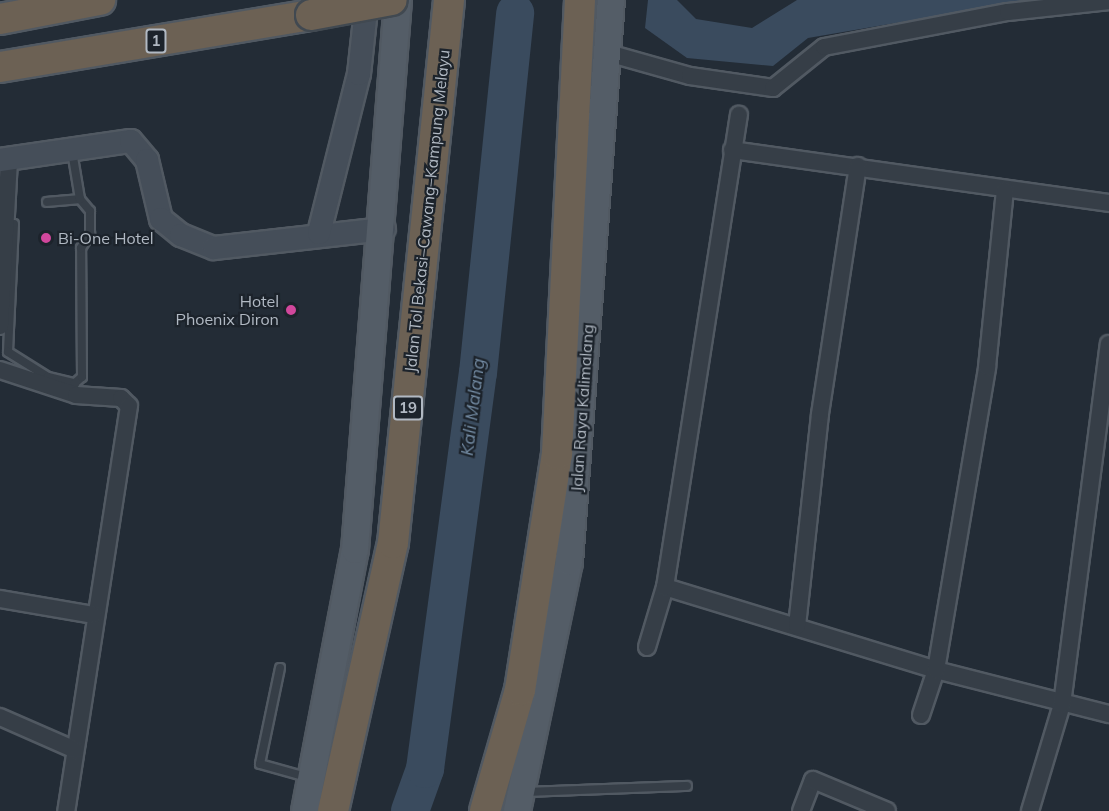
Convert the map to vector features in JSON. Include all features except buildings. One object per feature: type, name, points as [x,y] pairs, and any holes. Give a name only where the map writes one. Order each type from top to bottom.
[{"type":"highway","points":[[0,5],[62,0]]},
{"type":"highway","points":[[0,19],[100,0]]},
{"type":"highway","name":"1","points":[[0,67],[392,0]]},
{"type":"highway","name":"Jalan Tol Bekasi–Cawang–Kampung Melayu","points":[[333,811],[393,543],[449,0]]},
{"type":"highway","points":[[485,811],[520,690],[557,454],[580,0]]},
{"type":"main road","points":[[305,811],[313,779],[355,550],[384,229],[398,0]]},
{"type":"main road","name":"Jalan Raya Kalimalang","points":[[520,801],[569,562],[608,53],[610,0]]},
{"type":"street","points":[[319,233],[359,74],[367,0]]},
{"type":"street","points":[[608,53],[690,76],[773,88],[824,47],[1008,12],[1109,1]]},
{"type":"street","points":[[647,647],[665,587],[739,115]]},
{"type":"street","points":[[0,326],[8,158],[131,141],[147,159],[161,219],[181,235],[214,248],[319,233],[384,229]]},
{"type":"street","points":[[732,150],[1109,203]]},
{"type":"street","points":[[797,626],[820,414],[858,166]]},
{"type":"street","points":[[921,715],[936,670],[987,367],[1005,190]]},
{"type":"street","points":[[1030,811],[1062,704],[1109,344]]},
{"type":"street","points":[[2,366],[76,395],[121,398],[129,406],[94,615],[66,811]]},
{"type":"street","points":[[665,587],[936,670],[1062,704],[1109,714]]},
{"type":"street","points":[[0,599],[94,615]]},
{"type":"street","points":[[0,717],[75,750]]},
{"type":"street","points":[[801,811],[813,780],[887,811]]},
{"type":"lane","points":[[8,158],[8,352],[68,383],[82,377],[81,248],[90,234],[90,211],[81,199],[71,148]]},
{"type":"lane","points":[[47,202],[81,199]]},
{"type":"lane","points":[[280,668],[260,764],[313,779]]},
{"type":"lane","points":[[520,801],[687,786]]},
{"type":"water","points":[[648,0],[677,0],[696,19],[752,28],[797,0],[1030,0],[808,38],[773,66],[687,58],[645,28]]},
{"type":"waterway","name":"Kali Malang","points":[[515,13],[517,0]]},
{"type":"waterway","name":"Kali Malang","points":[[410,811],[425,769],[478,373],[515,13]]},
{"type":"place","name":"Bi-One Hotel","points":[[46,238]]},
{"type":"place","name":"Hotel Phoenix Diron","points":[[291,310]]}]
